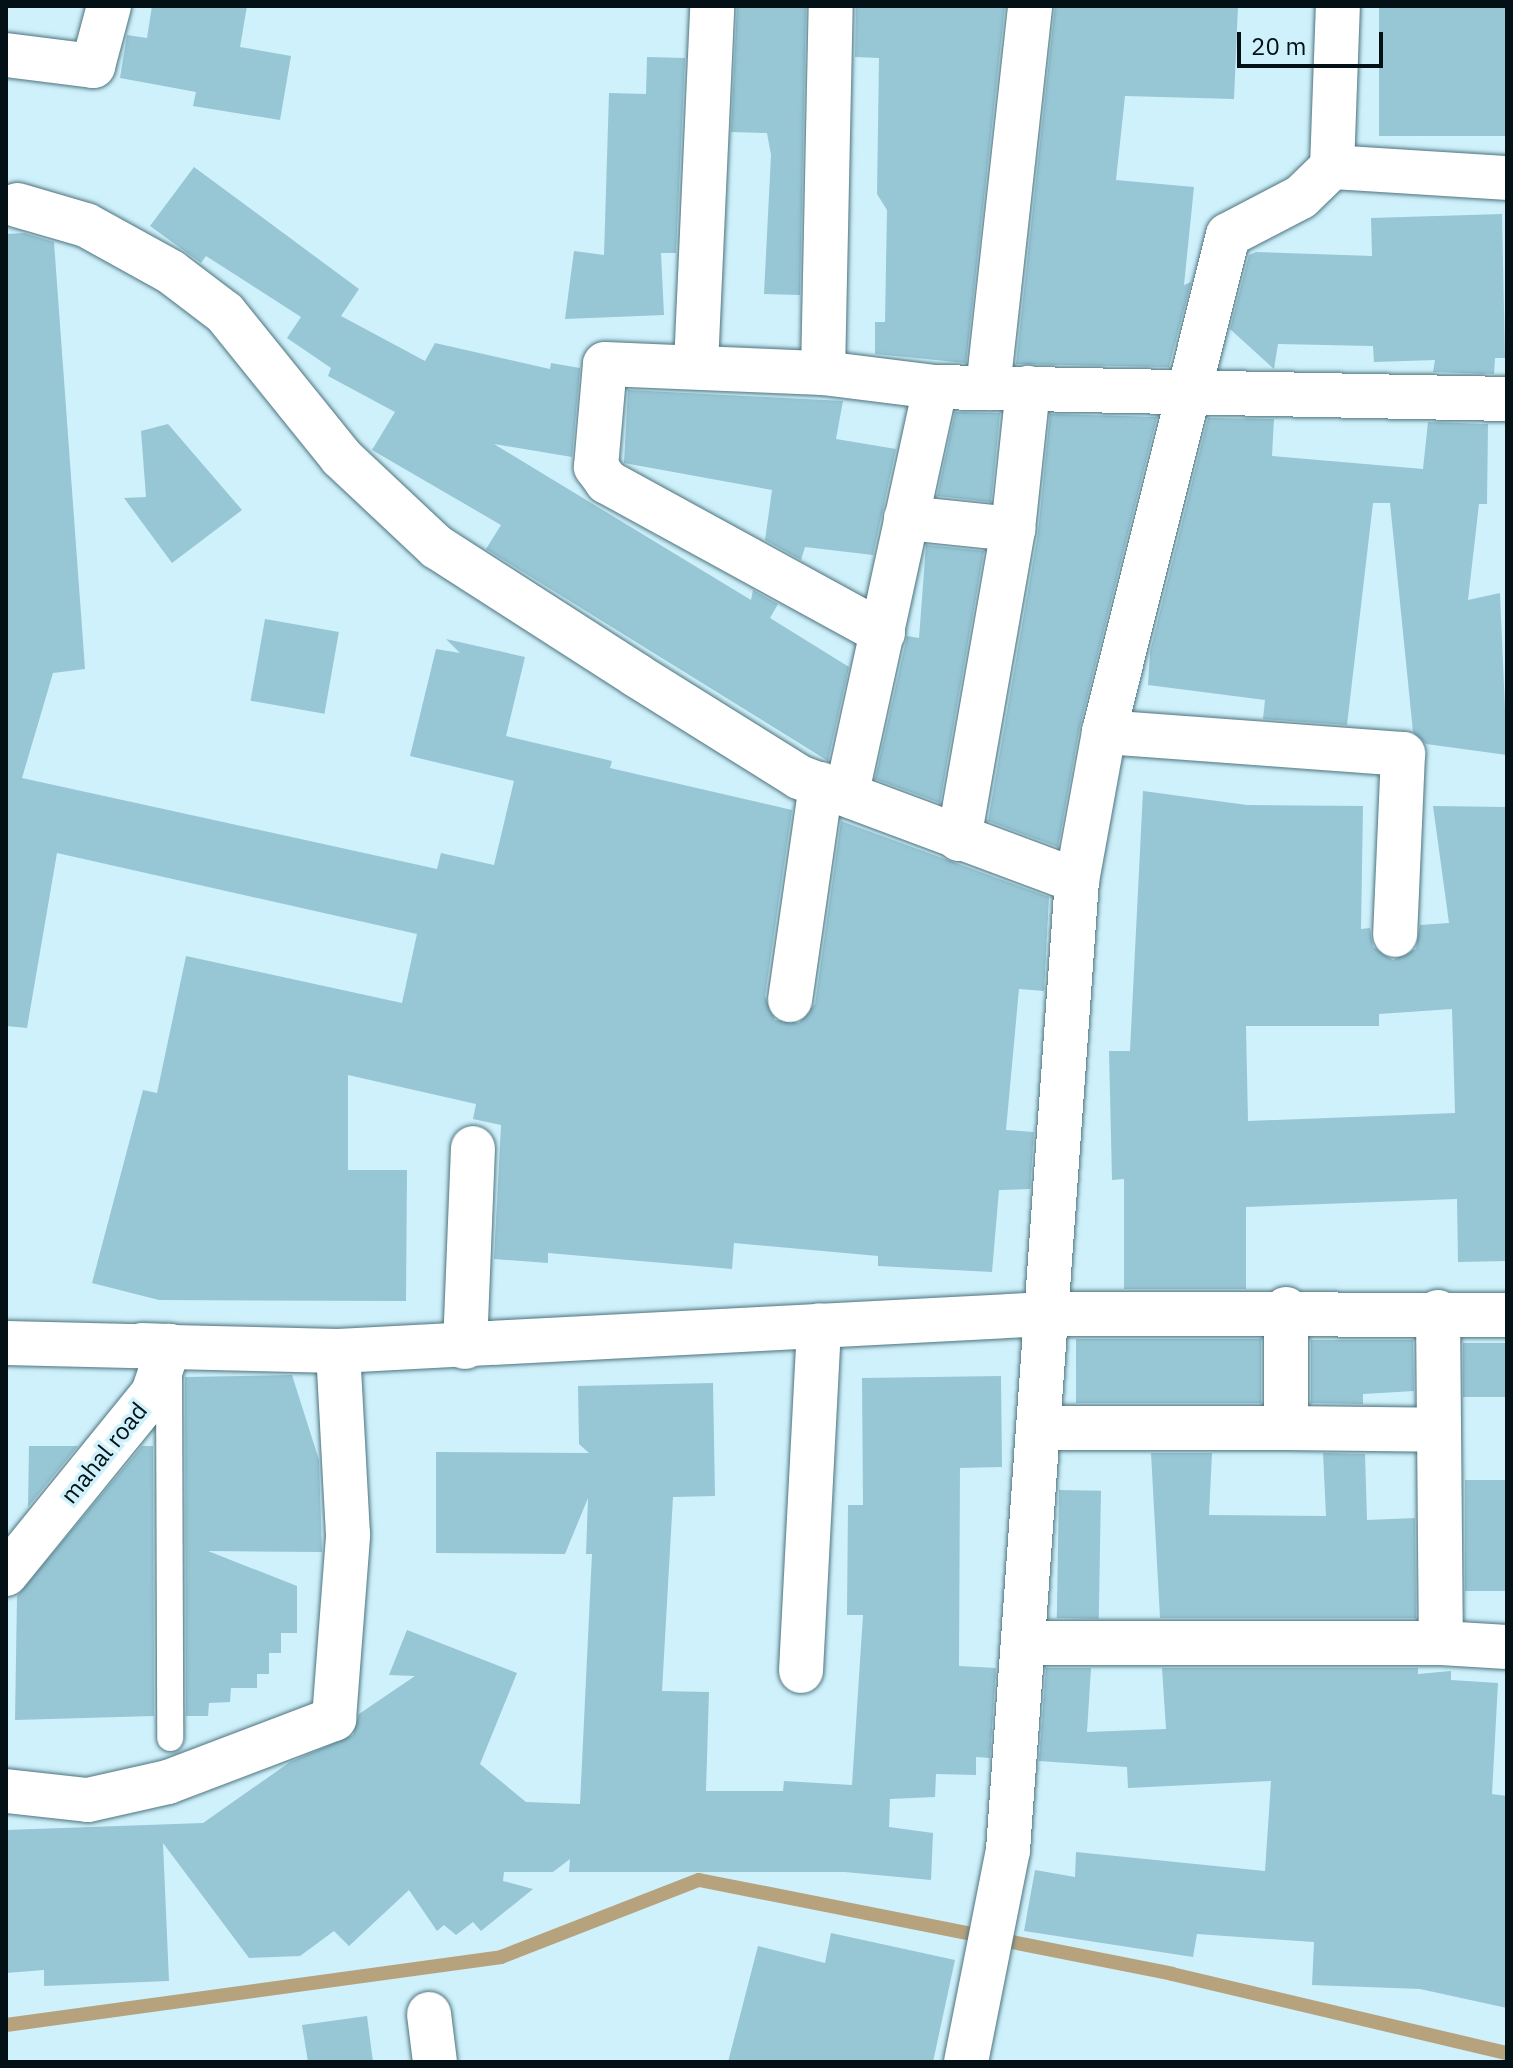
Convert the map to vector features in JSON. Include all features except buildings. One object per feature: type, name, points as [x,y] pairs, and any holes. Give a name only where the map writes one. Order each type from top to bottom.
[{"type":"street","points":[[6,55],[93,66],[109,6]]},
{"type":"street","points":[[696,365],[712,6]]},
{"type":"street","points":[[823,373],[831,6]]},
{"type":"street","points":[[959,839],[1013,529],[1008,388],[1030,6]]},
{"type":"street","points":[[970,2052],[1008,1850],[1077,881],[1104,732],[1185,391],[1228,235],[1301,197],[1332,167],[1338,6]]},
{"type":"street","points":[[1332,167],[1507,178]]},
{"type":"street","points":[[17,205],[86,225],[171,272],[225,313],[341,457],[437,547],[834,788],[959,839],[1077,881]]},
{"type":"street","points":[[883,633],[607,482],[596,467],[605,364],[696,365],[823,373],[935,387],[1507,399]]},
{"type":"street","points":[[790,1000],[834,788],[883,633],[935,387]]},
{"type":"street","points":[[906,518],[1013,529]]},
{"type":"street","points":[[1104,732],[1403,754],[1395,935]]},
{"type":"street","points":[[465,1347],[473,1148]]},
{"type":"street","points":[[1286,1309],[1286,1428]]},
{"type":"street","points":[[6,1343],[338,1351],[465,1347],[1046,1314],[1286,1309],[1507,1315]]},
{"type":"street","points":[[1438,1312],[1441,1643]]},
{"type":"street","points":[[801,1671],[819,1325]]},
{"type":"street","name":"mahal road","points":[[6,1574],[153,1393],[154,1346]]},
{"type":"street","points":[[6,1791],[88,1800],[168,1782],[334,1719],[348,1535],[338,1351]]},
{"type":"street","points":[[1039,1428],[1439,1430]]},
{"type":"street","points":[[1023,1643],[1441,1643],[1507,1647]]},
{"type":"street","points":[[429,2014],[435,2062]]},
{"type":"lane","points":[[154,1346],[170,1738]]},
{"type":"waterway","points":[[6,2025],[501,1957],[699,1880],[1172,1974],[1507,2053]]}]
